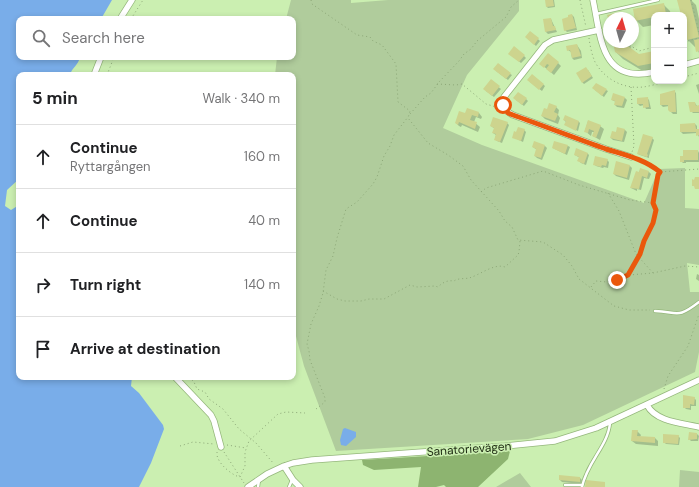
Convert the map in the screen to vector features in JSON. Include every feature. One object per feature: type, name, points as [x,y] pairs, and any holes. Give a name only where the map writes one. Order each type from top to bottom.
[{"type":"street","points":[[122,16],[132,0]]},
{"type":"street","points":[[593,0],[604,51],[608,58],[615,66],[630,74],[651,72]]},
{"type":"street","points":[[599,30],[553,40],[545,45],[504,97],[502,103],[505,109],[513,115],[631,157]]},
{"type":"street","points":[[95,72],[100,60]]},
{"type":"street","points":[[687,64],[699,61]]},
{"type":"street","points":[[178,380],[211,415],[214,421],[220,446]]},
{"type":"street","name":"Sanatorievägen","points":[[248,487],[281,467],[293,463],[312,460],[545,442],[585,433],[610,423],[699,380]]},
{"type":"street","points":[[647,405],[653,414],[661,418],[699,427]]},
{"type":"street","points":[[281,467],[300,487]]},
{"type":"lane","points":[[596,14],[658,0]]},
{"type":"lane","points":[[655,310],[678,314],[684,312],[699,302]]},
{"type":"lane","points":[[565,485],[582,486],[586,470],[607,438],[610,423]]},
{"type":"lane","points":[[258,487],[259,480]]},
{"type":"lane","points":[[289,487],[293,480]]},
{"type":"path","points":[[133,16],[143,0]]},
{"type":"path","points":[[311,0],[312,4],[357,34],[370,37],[373,41],[382,45],[396,64],[398,102],[410,111],[408,118],[428,143],[463,166],[470,180],[499,211],[505,221],[512,227],[518,240],[543,242],[563,255],[572,266],[579,279],[614,306],[630,310],[655,310]]},
{"type":"path","points":[[316,408],[323,404],[325,398],[310,360],[307,339],[312,319],[319,306],[326,270],[333,256],[346,209],[356,202],[373,184],[394,135],[409,115],[425,97],[431,93],[437,84],[464,54],[471,49],[476,41],[506,17],[511,7],[519,0]]},
{"type":"path","points":[[580,0],[587,33]]},
{"type":"path","points":[[691,0],[699,32]]},
{"type":"path","points":[[621,8],[622,12]]},
{"type":"path","points":[[687,41],[699,38]]},
{"type":"path","points":[[635,48],[639,50],[651,48]]},
{"type":"path","points":[[109,72],[113,60]]},
{"type":"path","points":[[687,76],[699,74]]},
{"type":"path","points":[[437,84],[462,84],[486,104],[496,107],[502,103]]},
{"type":"path","points":[[631,87],[634,146],[631,157],[652,165],[660,172],[699,169]]},
{"type":"path","points":[[481,192],[486,188],[543,171],[579,185],[608,192],[630,200],[653,203]]},
{"type":"path","points":[[628,275],[639,257],[644,241],[653,223],[656,210],[653,203],[658,175],[660,172]]},
{"type":"path","points":[[608,192],[619,212],[631,243],[639,257],[653,273]]},
{"type":"path","points":[[323,290],[345,301],[361,301],[369,299],[384,299],[410,285],[417,287],[438,287],[450,280],[454,282],[456,279],[473,277],[498,265],[505,267],[518,255],[520,240]]},
{"type":"path","points":[[591,288],[596,281],[607,282],[628,275],[653,273],[686,266],[699,267]]},
{"type":"path","points":[[662,398],[668,376],[688,346],[699,314]]},
{"type":"path","points":[[191,380],[197,389],[205,392],[209,399],[223,409],[239,428],[281,467]]},
{"type":"path","points":[[240,477],[245,466],[246,448],[252,439],[278,414],[286,412],[305,413]]},
{"type":"path","points":[[180,446],[186,443],[199,442],[220,446],[246,448]]},
{"type":"path","points":[[220,446],[248,487]]},
{"type":"path","points":[[220,446],[217,452],[218,459],[234,476],[240,477]]},
{"type":"green space","points":[[291,0],[351,0],[351,3],[388,0],[519,0],[519,11],[467,75],[443,128],[482,145],[644,203],[659,169],[685,168],[685,208],[699,209],[699,265],[687,263],[690,292],[699,292],[699,352],[695,372],[583,425],[528,439],[336,451],[304,366],[296,336],[296,72],[275,72],[277,60],[296,60],[296,16],[287,16]]},
{"type":"green space","points":[[510,451],[508,459],[478,487],[446,487],[444,485],[436,487],[418,487],[421,467],[374,470],[363,465],[362,460]]},
{"type":"green space","points":[[680,470],[699,472],[699,487],[679,487]]},
{"type":"green space","points":[[520,473],[531,487],[496,487]]},
{"type":"water","points":[[0,0],[112,0],[103,16],[16,16],[16,60],[79,60],[71,72],[16,72],[16,182],[7,190],[5,206],[11,210],[16,207],[16,380],[132,380],[131,386],[139,393],[163,425],[164,429],[151,463],[139,487],[0,487]]},
{"type":"water","points":[[345,428],[356,432],[356,437],[346,446],[341,445],[340,440],[343,429]]},
{"type":"building","points":[[545,0],[553,0],[554,6],[546,7]]},
{"type":"building","points":[[677,0],[690,0],[699,37],[687,40],[687,12],[680,12]]},
{"type":"building","points":[[664,3],[666,12],[651,12],[651,18],[639,20],[639,12],[634,12],[633,9]]},
{"type":"building","points":[[572,14],[576,28],[564,31],[562,19]]},
{"type":"building","points":[[551,18],[553,26],[555,26],[556,30],[545,32],[543,19]]},
{"type":"building","points":[[530,31],[539,38],[534,45],[525,37]]},
{"type":"building","points":[[699,39],[699,51],[696,52],[694,40]]},
{"type":"building","points":[[577,44],[581,56],[572,58],[570,50],[567,51],[566,46]]},
{"type":"building","points":[[514,46],[525,55],[519,62],[508,54]]},
{"type":"building","points":[[614,48],[631,48],[639,54],[651,52],[651,64],[638,66],[615,52]]},
{"type":"building","points":[[548,53],[559,62],[551,73],[546,69],[549,65],[547,64],[544,68],[539,64]]},
{"type":"building","points":[[498,63],[511,73],[506,79],[493,69]]},
{"type":"building","points":[[586,67],[592,76],[582,83],[576,73]]},
{"type":"building","points":[[532,74],[544,84],[539,90],[527,80]]},
{"type":"building","points":[[491,79],[500,86],[492,96],[483,89]]},
{"type":"building","points":[[596,83],[607,89],[602,96],[592,88]]},
{"type":"building","points":[[675,90],[676,112],[670,112],[668,110],[668,105],[660,105],[660,94]]},
{"type":"building","points":[[518,92],[527,98],[522,105],[513,98]]},
{"type":"building","points":[[613,93],[625,97],[622,106],[614,105],[615,101],[611,100]]},
{"type":"building","points":[[648,97],[649,107],[643,108],[643,104],[637,104],[637,98]]},
{"type":"building","points":[[688,102],[695,102],[696,106],[699,105],[699,112],[690,112]]},
{"type":"building","points":[[549,103],[557,106],[554,112],[558,114],[555,121],[541,116],[544,108],[547,109]]},
{"type":"building","points":[[467,108],[479,112],[478,117],[472,115],[470,120],[477,122],[475,129],[459,122],[458,125],[455,123],[459,111],[465,113]]},
{"type":"building","points":[[565,115],[579,121],[576,131],[564,125],[566,121],[563,120]]},
{"type":"building","points":[[493,117],[508,122],[500,142],[494,140],[496,134],[492,133],[494,128],[490,126]]},
{"type":"building","points":[[588,120],[601,125],[596,138],[592,136],[594,131],[589,129],[588,133],[584,132]]},
{"type":"building","points":[[695,123],[696,129],[699,129],[699,135],[696,136],[696,132],[680,132],[680,124]]},
{"type":"building","points":[[518,127],[525,129],[521,141],[512,138],[514,131],[516,132]]},
{"type":"building","points":[[617,127],[625,129],[622,141],[610,138],[612,131],[616,132]]},
{"type":"building","points":[[643,134],[653,137],[647,157],[637,154]]},
{"type":"building","points":[[534,141],[545,145],[541,158],[534,156],[536,149],[532,147]]},
{"type":"building","points":[[554,141],[568,145],[565,154],[552,148]]},
{"type":"building","points":[[576,148],[588,153],[584,164],[577,161],[579,157],[574,155]]},
{"type":"building","points":[[683,150],[698,150],[698,160],[684,160],[684,162],[680,162],[680,156],[683,156]]},
{"type":"building","points":[[595,156],[608,159],[606,166],[602,165],[601,167],[593,165]]},
{"type":"building","points":[[616,161],[630,165],[627,178],[613,174]]},
{"type":"building","points":[[640,168],[649,171],[647,178],[642,176],[639,189],[630,188],[636,171],[639,172]]},
{"type":"building","points":[[695,177],[699,177],[699,189],[695,189],[694,186],[692,186],[692,179],[694,180]]},
{"type":"building","points":[[683,395],[695,397],[694,405],[690,404],[690,408],[683,408]]},
{"type":"building","points":[[632,430],[638,430],[637,436],[655,437],[655,443],[631,441]]},
{"type":"building","points":[[689,432],[697,433],[697,439],[688,440]]},
{"type":"building","points":[[663,434],[679,435],[678,444],[663,443]]},
{"type":"building","points":[[559,475],[580,477],[580,482],[559,480]]},
{"type":"building","points":[[586,480],[605,482],[605,487],[585,487]]},
{"type":"route","points":[[503,105],[508,113],[652,165],[660,172],[658,175],[653,203],[656,210],[653,223],[644,241],[640,254],[628,275],[617,280]]}]
